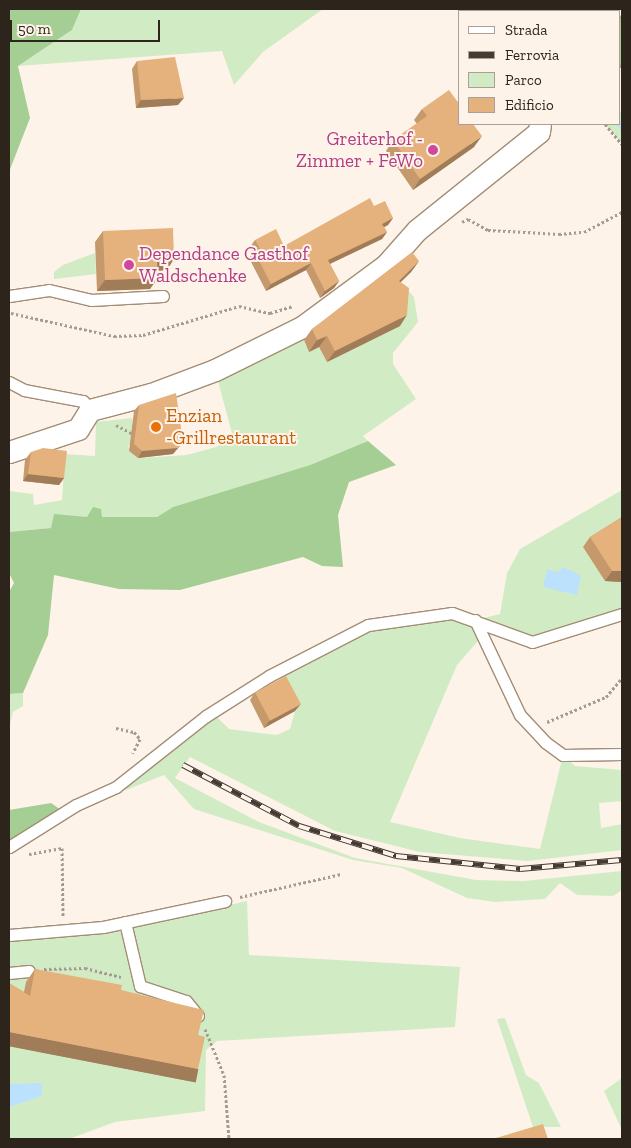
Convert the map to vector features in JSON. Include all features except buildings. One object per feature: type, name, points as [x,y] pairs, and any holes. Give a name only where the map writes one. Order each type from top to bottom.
[{"type":"street","points":[[9,452],[78,429],[90,410],[151,394],[215,370],[302,327],[386,265],[417,230],[539,132],[540,125]]},
{"type":"lane","points":[[9,296],[49,290],[91,300],[163,296]]},
{"type":"lane","points":[[9,382],[24,390],[83,402],[90,410]]},
{"type":"lane","points":[[9,847],[76,805],[116,787],[206,716],[261,681],[354,632],[385,621],[443,613],[475,620],[532,642],[622,614]]},
{"type":"lane","points":[[475,620],[524,719],[562,755],[622,754]]},
{"type":"lane","points":[[9,935],[103,927],[224,901]]},
{"type":"lane","points":[[125,922],[140,986],[186,1001],[198,1016]]},
{"type":"lane","points":[[9,973],[29,971]]},
{"type":"path","points":[[606,125],[622,144]]},
{"type":"path","points":[[454,225],[468,220],[488,230],[584,232],[622,212]]},
{"type":"path","points":[[9,312],[82,331],[143,335],[239,306],[270,313],[302,303]]},
{"type":"path","points":[[128,429],[134,434]]},
{"type":"path","points":[[524,719],[547,722],[583,708],[606,697],[622,678]]},
{"type":"path","points":[[116,728],[134,732],[140,739],[129,759]]},
{"type":"path","points":[[21,856],[62,848],[63,931]]},
{"type":"path","points":[[224,901],[340,874]]},
{"type":"path","points":[[29,971],[85,968],[140,986]]},
{"type":"path","points":[[204,1029],[224,1075],[229,1139]]},
{"type":"green space","points":[[9,9],[81,9],[72,30],[18,66],[30,118],[9,172]]},
{"type":"green space","points":[[81,9],[323,9],[263,52],[234,85],[222,51],[18,66],[72,30]]},
{"type":"green space","points":[[619,9],[622,9],[622,65],[621,10]]},
{"type":"green space","points":[[621,112],[622,114],[622,144],[606,125],[621,125]]},
{"type":"green space","points":[[95,253],[96,274],[54,279],[54,272],[63,265]]},
{"type":"green space","points":[[405,287],[414,297],[418,322],[393,353],[393,364],[416,399],[363,436],[368,441],[310,465],[173,507],[157,517],[87,517],[51,528],[9,532],[9,491],[33,494],[34,505],[62,500],[65,454],[95,456],[96,422],[132,418],[134,437],[128,447],[138,458],[187,455],[216,447],[233,437],[215,370],[302,336],[309,351],[319,347],[327,362]]},
{"type":"green space","points":[[368,441],[396,465],[349,482],[338,515],[343,567],[322,566],[303,557],[180,590],[119,589],[54,575],[48,635],[23,693],[9,694],[9,592],[14,583],[9,573],[9,532],[51,528],[54,514],[87,517],[93,507],[101,509],[102,517],[157,517],[173,507],[310,465]]},
{"type":"green space","points":[[622,490],[622,614],[539,641],[491,626],[457,665],[390,822],[460,838],[540,849],[563,755],[575,766],[622,770],[622,801],[599,803],[601,828],[622,824],[622,850],[528,861],[420,852],[335,831],[190,757],[175,778],[259,822],[355,858],[476,880],[524,881],[622,871],[622,890],[613,896],[577,895],[560,883],[545,899],[495,902],[467,898],[402,868],[353,860],[194,809],[164,775],[126,790],[116,787],[206,716],[218,718],[229,729],[277,735],[290,729],[295,711],[278,672],[354,632],[443,613],[475,620],[500,614],[507,573],[520,549]]},
{"type":"green space","points":[[23,693],[23,706],[13,712],[9,728],[9,694]]},
{"type":"green space","points":[[51,803],[64,812],[9,847],[9,810]]},
{"type":"green space","points":[[247,901],[249,955],[460,967],[455,1027],[217,1041],[206,1050],[205,1111],[115,1122],[69,1139],[9,1139],[9,935],[126,928]]},
{"type":"green space","points":[[505,1018],[526,1075],[539,1083],[561,1127],[534,1127],[539,1139],[492,1139],[533,1127],[497,1019]]},
{"type":"green space","points":[[622,1078],[622,1128],[621,1128],[604,1091]]},
{"type":"water","points":[[564,567],[581,576],[577,595],[543,587],[547,569],[558,572]]},
{"type":"water","points":[[42,1083],[42,1096],[9,1107],[9,1084]]},
{"type":"railway","points":[[183,765],[299,826],[396,856],[520,869],[622,860]]},
{"type":"place","name":"Greiterhof - Zimmer + FeWo","points":[[433,150]]},
{"type":"place","name":"Dependance Gasthof Waldschenke","points":[[129,265]]},
{"type":"place","name":"Enzian -Grillrestaurant","points":[[156,427]]}]
